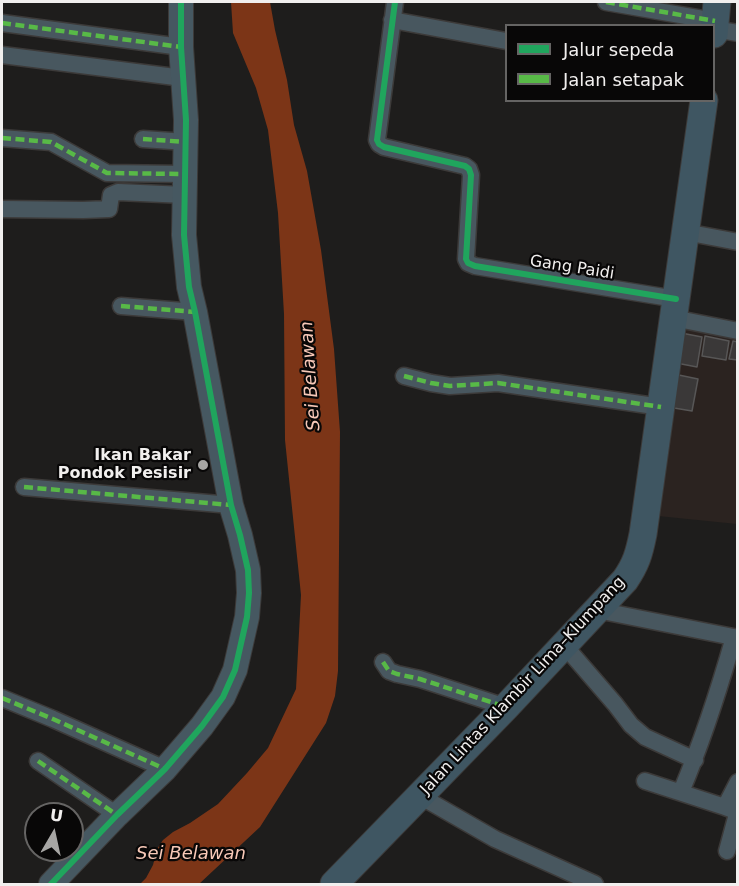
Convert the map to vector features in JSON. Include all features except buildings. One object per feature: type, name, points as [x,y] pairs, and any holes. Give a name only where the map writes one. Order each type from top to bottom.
[{"type":"main road","name":"Jalan Lintas Klambir Lima–Klumpang","points":[[334,885],[506,707],[634,568],[639,554],[661,407],[704,102]]},
{"type":"street","points":[[84,841],[117,815],[165,769],[202,726],[223,697],[235,670],[247,617],[248,570],[231,505],[189,287],[185,253],[186,120],[181,47],[181,2]]},
{"type":"street","points":[[395,2],[392,20],[505,41]]},
{"type":"street","points":[[606,2],[719,24]]},
{"type":"street","name":"Gang Paidi","points":[[392,20],[377,140],[384,147],[465,166],[469,169],[471,175],[466,259],[468,263],[675,309],[738,331]]},
{"type":"street","points":[[2,22],[181,47]]},
{"type":"street","points":[[2,55],[183,78]]},
{"type":"street","points":[[2,138],[51,142],[107,173],[185,184]]},
{"type":"street","points":[[143,140],[186,142]]},
{"type":"street","points":[[2,208],[109,209],[111,195],[118,192],[185,184]]},
{"type":"street","points":[[686,232],[738,242]]},
{"type":"street","points":[[121,306],[195,312]]},
{"type":"street","points":[[404,376],[450,386],[498,383],[661,407]]},
{"type":"street","points":[[24,487],[231,505]]},
{"type":"street","points":[[597,610],[736,637],[715,704],[681,792]]},
{"type":"street","points":[[564,645],[631,725],[645,737],[695,760]]},
{"type":"street","points":[[383,662],[389,671],[397,674],[506,707]]},
{"type":"street","points":[[2,698],[165,769]]},
{"type":"street","points":[[38,761],[117,815]]},
{"type":"street","points":[[645,781],[736,811],[727,851]]},
{"type":"street","points":[[725,807],[738,782]]},
{"type":"street","points":[[420,796],[495,839],[595,885]]},
{"type":"street","points":[[51,885],[67,862]]},
{"type":"shaded area","points":[[675,324],[737,335],[737,524],[648,515]]},
{"type":"water","name":"Sei Belawan","points":[[231,2],[270,2],[294,125],[307,171],[321,250],[334,349],[340,432],[338,671],[335,696],[326,723],[260,827],[199,884],[140,884],[153,865],[157,849],[163,840],[218,804],[268,748],[296,689],[301,595],[285,440],[284,314],[278,213],[268,130],[256,88],[233,33]]},
{"type":"marked path","points":[[606,2],[715,21]]},
{"type":"marked path","points":[[2,23],[181,47]]},
{"type":"marked path","points":[[2,138],[51,142],[107,173],[185,174]]},
{"type":"marked path","points":[[143,139],[186,142]]},
{"type":"marked path","points":[[121,306],[195,312]]},
{"type":"marked path","points":[[404,376],[450,386],[498,383],[661,407]]},
{"type":"marked path","points":[[24,487],[231,505]]},
{"type":"marked path","points":[[383,662],[389,671],[397,674],[420,679],[506,707]]},
{"type":"marked path","points":[[2,698],[165,769]]},
{"type":"marked path","points":[[38,761],[117,815]]},
{"type":"cycle path","points":[[51,884],[165,769],[202,726],[223,697],[235,670],[247,617],[248,570],[231,505],[189,287],[184,235],[186,120],[181,47],[181,2]]},
{"type":"cycle path","points":[[395,2],[377,140],[384,147],[465,166],[469,169],[471,175],[466,259],[468,263],[676,299]]},
{"type":"place","name":"Ikan Bakar Pondok Pesisir","points":[[203,465]]}]
